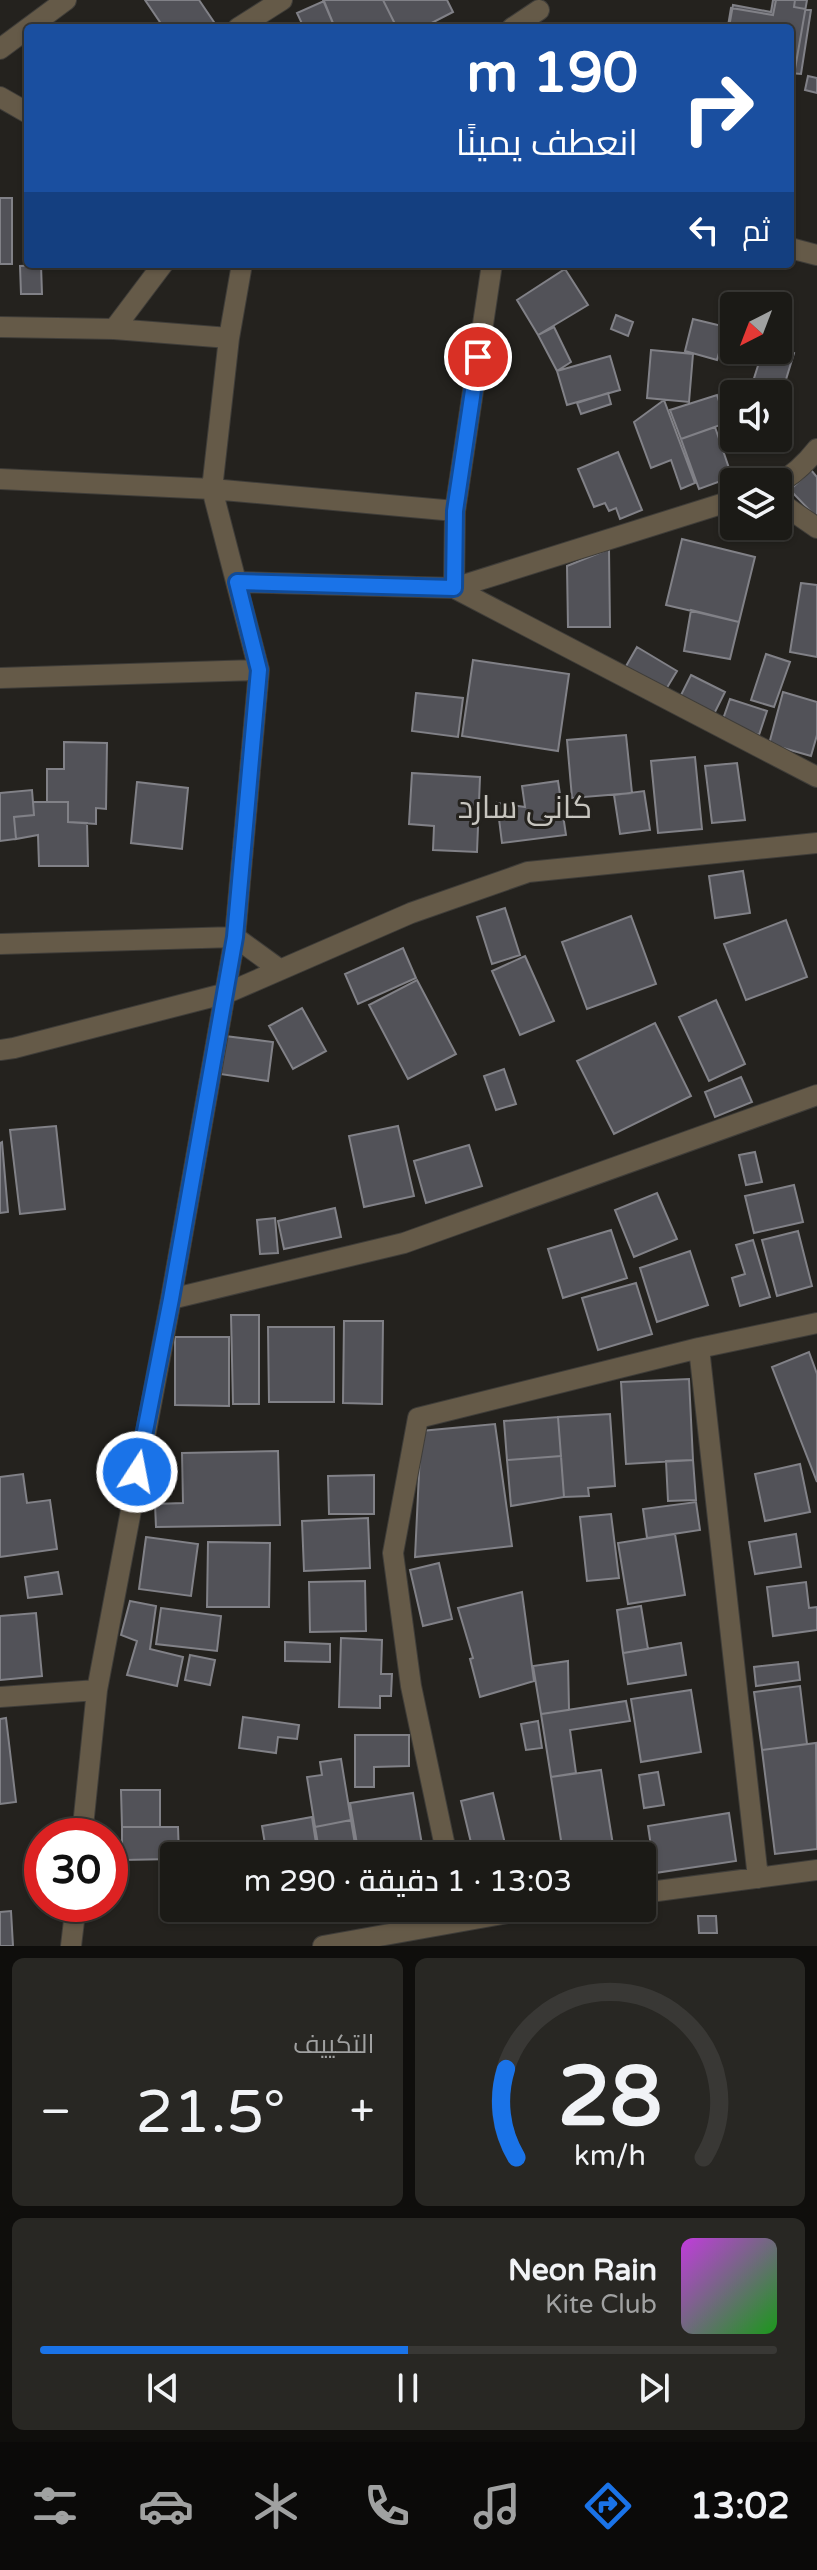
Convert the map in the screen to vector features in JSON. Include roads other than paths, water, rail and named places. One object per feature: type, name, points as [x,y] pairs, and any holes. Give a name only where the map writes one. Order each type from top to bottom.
[{"type":"street","points":[[34,24],[66,0]]},
{"type":"street","points":[[244,24],[282,0]]},
{"type":"street","points":[[519,24],[540,13]]},
{"type":"street","points":[[0,49],[24,31]]},
{"type":"street","points":[[0,97],[24,111]]},
{"type":"street","points":[[794,249],[817,255]]},
{"type":"street","points":[[114,329],[160,268]]},
{"type":"street","points":[[84,1818],[97,1690],[235,937],[259,670],[212,489],[229,338],[241,268]]},
{"type":"street","points":[[454,588],[455,511],[491,268]]},
{"type":"street","points":[[0,327],[114,329],[229,338]]},
{"type":"street","points":[[792,474],[817,449]]},
{"type":"street","points":[[0,479],[212,489],[455,511]]},
{"type":"street","points":[[237,582],[454,588],[720,504]]},
{"type":"street","points":[[792,511],[817,528]]},
{"type":"street","points":[[454,588],[817,777]]},
{"type":"street","points":[[0,678],[259,670]]},
{"type":"street","points":[[0,1050],[227,993],[411,913],[528,872],[817,843]]},
{"type":"street","points":[[0,944],[235,937],[279,969]]},
{"type":"street","points":[[171,1299],[404,1243],[817,1095]]},
{"type":"street","points":[[444,1842],[411,1686],[393,1553],[418,1418],[699,1348],[817,1323]]},
{"type":"street","points":[[699,1348],[758,1878]]},
{"type":"street","points":[[0,1697],[97,1690]]},
{"type":"street","points":[[656,1891],[817,1870]]},
{"type":"street","points":[[71,1946],[74,1922]]},
{"type":"street","points":[[323,1946],[428,1922]]},
{"type":"district","name":"کانی سارد","points":[[525,807]]}]
